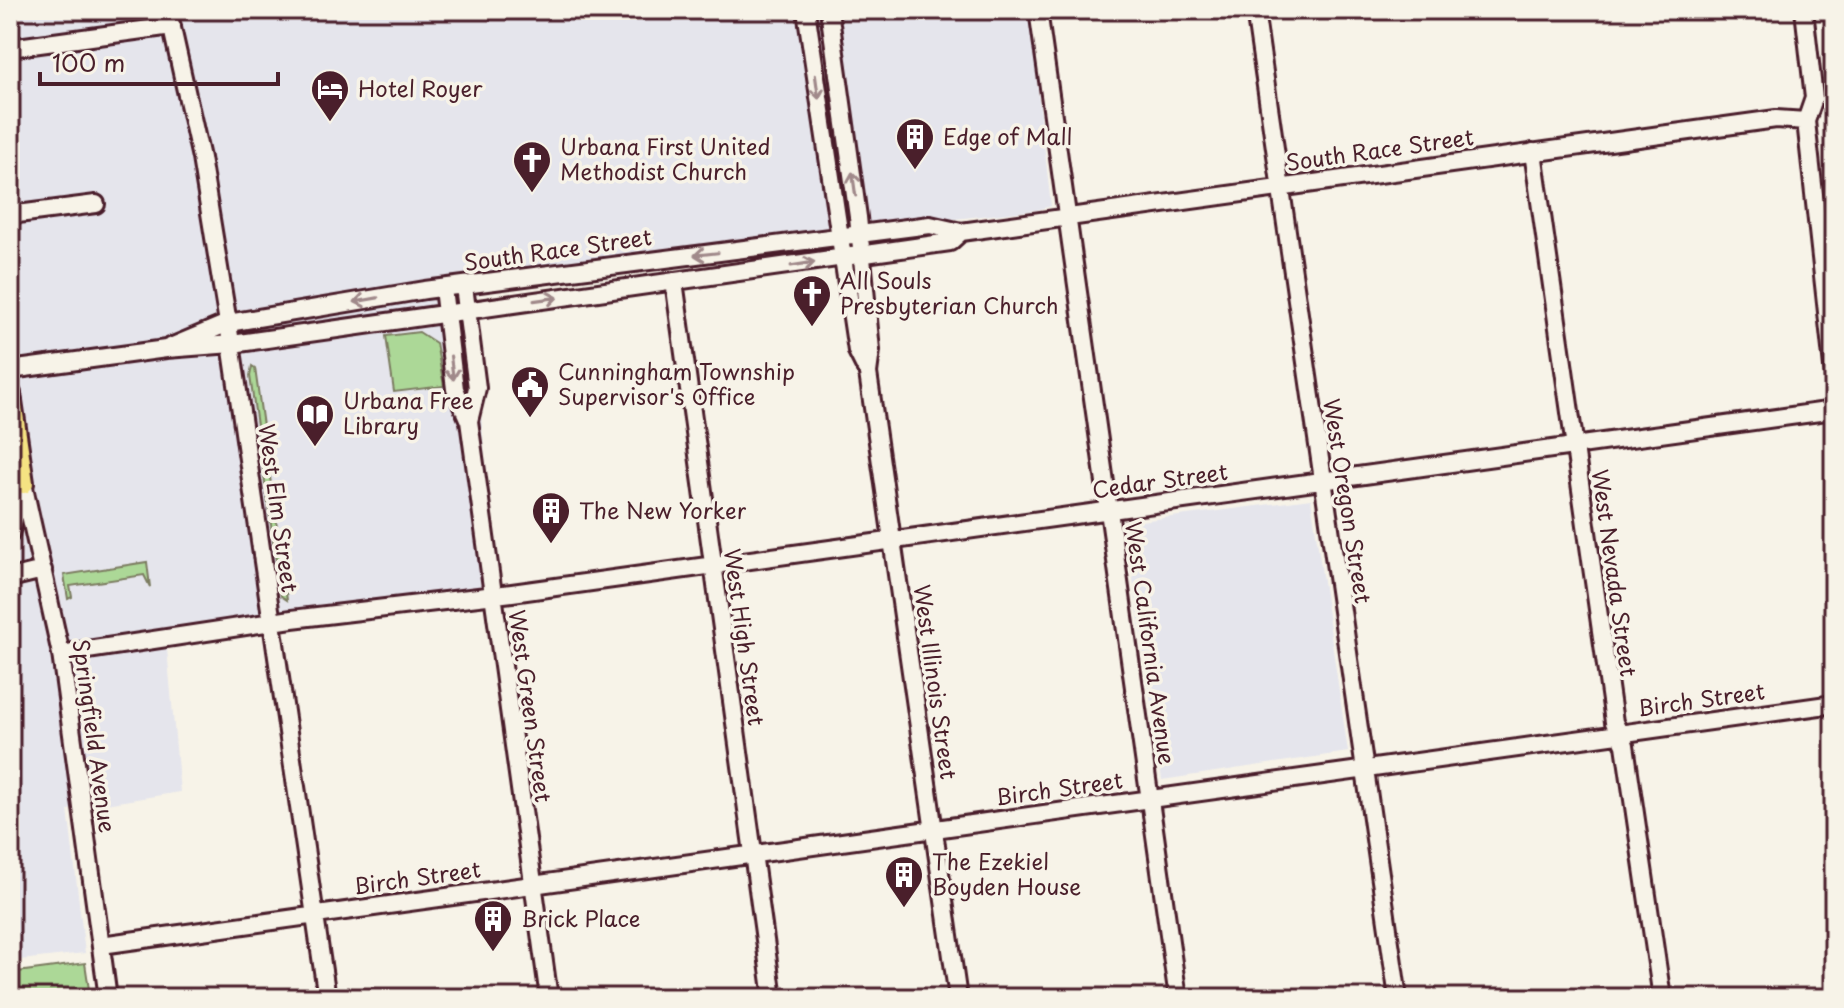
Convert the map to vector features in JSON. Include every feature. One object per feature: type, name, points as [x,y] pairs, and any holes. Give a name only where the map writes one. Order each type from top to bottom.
[{"type":"main road","points":[[10,394],[23,483]]},
{"type":"street","name":"West Illinois Street","points":[[806,10],[857,351],[868,373]]},
{"type":"street","name":"West Illinois Street","points":[[829,10],[860,234],[871,350],[868,373],[958,998]]},
{"type":"street","name":"West California Avenue","points":[[1038,10],[1178,998]]},
{"type":"street","name":"West Oregon Street","points":[[1255,10],[1398,998]]},
{"type":"street","points":[[1804,10],[1814,98],[1806,121],[1828,289],[1834,376]]},
{"type":"street","points":[[10,48],[170,18]]},
{"type":"street","name":"West Elm Street","points":[[170,18],[201,158],[232,344],[327,998]]},
{"type":"street","name":"South Race Street","points":[[166,349],[228,323],[443,288],[930,225],[961,232],[1776,119],[1806,121]]},
{"type":"street","name":"West Nevada Street","points":[[1533,152],[1614,722],[1625,745],[1662,998]]},
{"type":"street","points":[[10,215],[96,204]]},
{"type":"street","name":"South Race Street","points":[[10,370],[166,349],[232,344],[844,258],[950,242],[961,232]]},
{"type":"street","name":"West High Street","points":[[674,281],[773,998]]},
{"type":"street","name":"West Green Street","points":[[464,286],[477,388],[469,421]]},
{"type":"street","name":"West Green Street","points":[[443,288],[455,389],[469,421],[549,998]]},
{"type":"street","name":"Cedar Street","points":[[61,654],[272,622],[1108,511],[1834,410]]},
{"type":"street","points":[[10,534],[23,483]]},
{"type":"street","name":"Springfield Avenue","points":[[23,483],[61,654],[108,998]]},
{"type":"street","points":[[10,578],[43,570]]},
{"type":"street","name":"Birch Street","points":[[101,945],[1834,704]]},
{"type":"shaded area","points":[[10,10],[1029,10],[1051,206],[719,245],[584,265],[469,297],[496,565],[492,594],[166,638],[180,792],[68,810],[85,953],[10,961]]},
{"type":"shaded area","points":[[1311,499],[1348,752],[1162,780],[1125,523]]},
{"type":"green space","points":[[419,332],[436,343],[444,386],[394,392],[386,336]]},
{"type":"green space","points":[[252,366],[255,368],[287,600],[281,596],[250,376]]},
{"type":"green space","points":[[147,562],[150,587],[144,575],[70,586],[72,597],[68,599],[64,575]]},
{"type":"green space","points":[[85,963],[90,996],[10,998],[10,973]]},
{"type":"place","name":"Hotel Royer","points":[[330,123]]},
{"type":"place","name":"Edge of Mall","points":[[915,171]]},
{"type":"place","name":"Urbana First United Methodist Church","points":[[532,194]]},
{"type":"place","name":"All Souls Presbyterian Church","points":[[812,328]]},
{"type":"place","name":"Cunningham Township Supervisor's Office","points":[[530,419]]},
{"type":"place","name":"Urbana Free Library","points":[[315,448]]},
{"type":"place","name":"The New Yorker","points":[[551,545]]},
{"type":"place","name":"The Ezekiel Boyden House","points":[[904,909]]},
{"type":"place","name":"Brick Place","points":[[493,953]]}]
